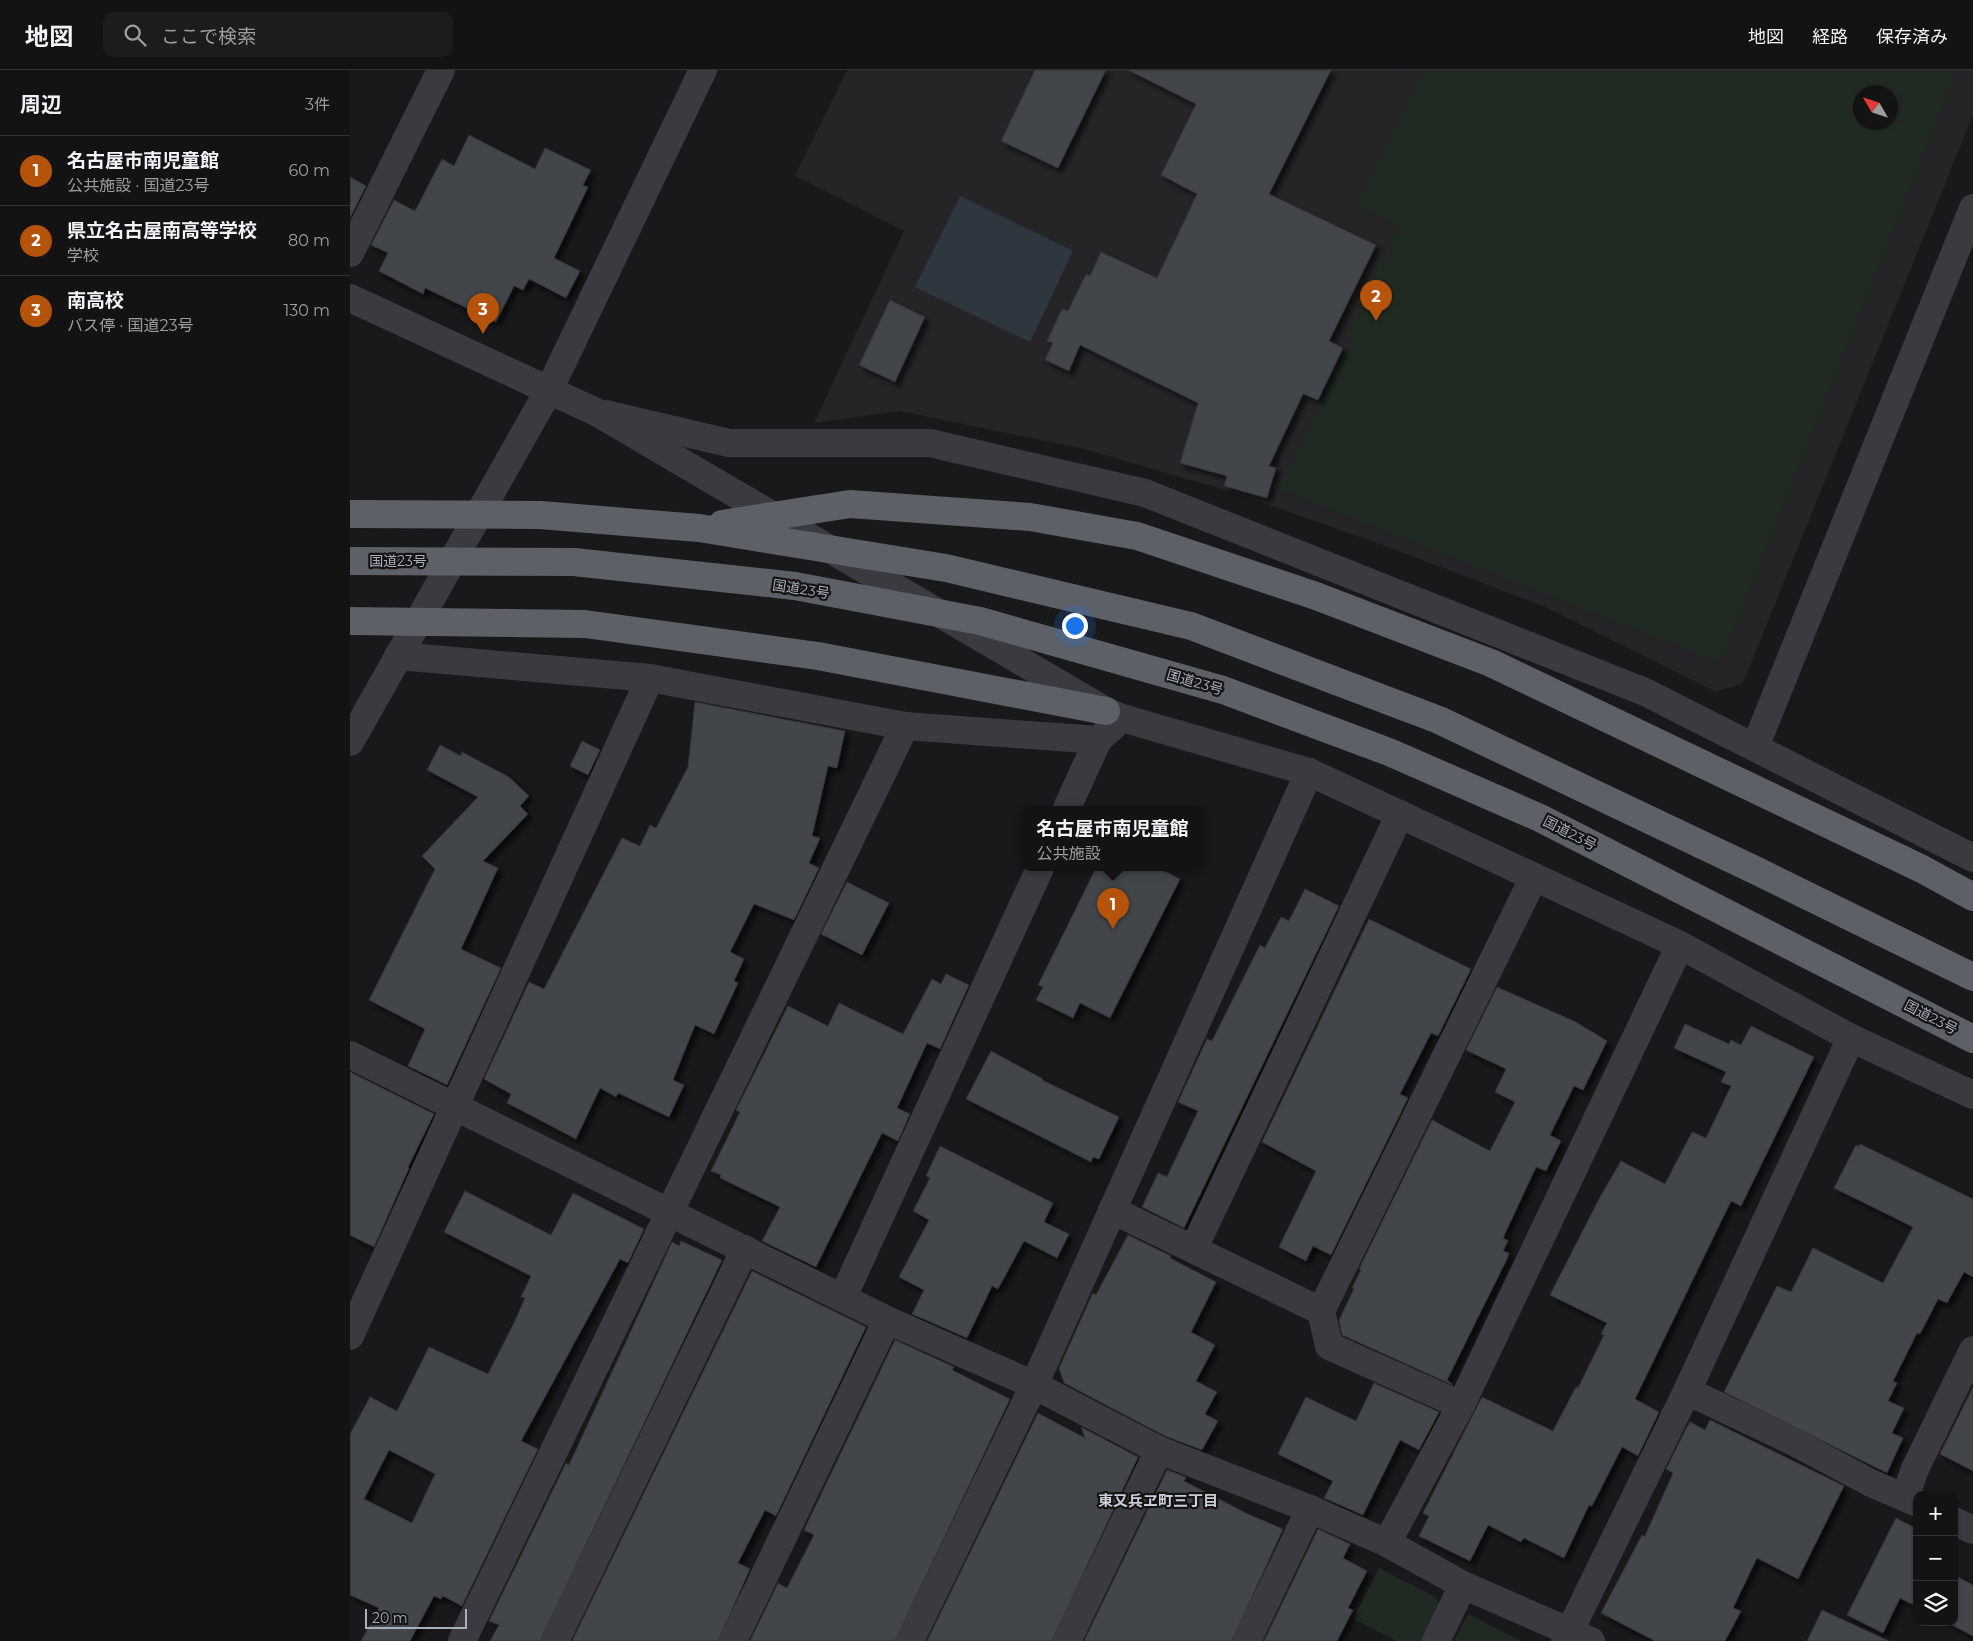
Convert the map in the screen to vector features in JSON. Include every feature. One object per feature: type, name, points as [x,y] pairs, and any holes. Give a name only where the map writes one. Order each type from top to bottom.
[{"type":"highway","points":[[699,528],[850,504],[1039,519],[1137,536],[1316,596],[1491,663],[1914,865],[1973,897]]},
{"type":"highway","points":[[350,514],[540,515],[699,528],[946,568],[1191,626],[1439,720],[1748,866],[1973,977]]},
{"type":"highway","name":"国道23号","points":[[350,561],[574,562],[795,586],[980,621],[1223,690],[1389,752],[1540,818],[1973,1039]]},
{"type":"highway","points":[[350,621],[585,624],[818,656],[1114,715]]},
{"type":"street","points":[[350,252],[441,70]]},
{"type":"street","points":[[350,742],[549,390],[703,70]]},
{"type":"street","points":[[1755,747],[1973,208]]},
{"type":"street","points":[[350,298],[596,412],[1114,715],[1309,772],[1680,945],[1851,1038],[1973,1094]]},
{"type":"street","points":[[596,412],[729,443],[930,443],[1145,494],[1645,692],[1973,858]]},
{"type":"street","points":[[398,656],[650,678],[905,726],[1098,740]]},
{"type":"street","points":[[350,1336],[650,678]]},
{"type":"street","points":[[1068,806],[1098,740],[1114,715]]},
{"type":"street","points":[[462,1641],[905,726]]},
{"type":"street","points":[[910,1641],[1034,1385],[1309,772]]},
{"type":"street","points":[[1194,1248],[1400,814]]},
{"type":"street","points":[[843,1297],[1039,871]]},
{"type":"street","points":[[1461,1405],[1329,1346],[1321,1312],[1534,877]]},
{"type":"street","points":[[1387,1543],[1461,1405],[1680,945]]},
{"type":"street","points":[[350,1055],[887,1320],[1034,1385],[1159,1450],[1310,1509],[1387,1543],[1463,1585],[1575,1637],[1851,1038]]},
{"type":"street","points":[[1112,1210],[1194,1248],[1321,1312]]},
{"type":"street","points":[[555,1641],[745,1249]]},
{"type":"street","points":[[732,1641],[887,1320]]},
{"type":"street","points":[[1687,1391],[1794,1442],[1871,1483],[1911,1500],[1915,1469],[1973,1350]]},
{"type":"street","points":[[1067,1641],[1159,1450]]},
{"type":"street","points":[[1247,1641],[1310,1509]]},
{"type":"street","points":[[1958,1523],[1973,1530]]},
{"type":"street","points":[[1436,1641],[1463,1585]]},
{"type":"shaded area","points":[[847,70],[1973,70],[1973,115],[1743,683],[1716,692],[1543,606],[1380,544],[1232,492],[1084,449],[900,411],[814,423],[904,231],[795,176]]},
{"type":"shaded area","points":[[1423,70],[1958,70],[1721,663],[1278,489],[1353,337],[1346,334],[1398,227],[1356,204]]},
{"type":"shaded area","points":[[960,196],[1073,251],[1030,342],[915,287]]},
{"type":"shaded area","points":[[1379,1568],[1436,1597],[1441,1611],[1425,1641],[1397,1641],[1353,1619]]},
{"type":"shaded area","points":[[1468,1614],[1521,1641],[1454,1641]]},
{"type":"building","points":[[1035,70],[1106,70],[1058,168],[1001,141]]},
{"type":"building","points":[[1128,70],[1331,70],[1269,194],[1376,245],[1329,341],[1343,348],[1318,400],[1303,394],[1269,466],[1276,468],[1267,498],[1224,486],[1227,476],[1180,463],[1198,403],[1080,345],[1069,371],[1045,360],[1053,343],[1047,341],[1062,309],[1068,311],[1086,274],[1090,276],[1101,252],[1157,278],[1197,194],[1161,175],[1196,104]]},
{"type":"building","points":[[469,135],[535,169],[545,148],[591,170],[583,185],[588,187],[554,258],[580,271],[566,298],[529,279],[523,290],[514,286],[496,322],[425,288],[423,294],[379,271],[388,253],[371,245],[394,200],[415,211],[442,159],[454,166]]},
{"type":"building","points":[[350,177],[366,186],[350,218]]},
{"type":"building","points":[[890,300],[925,317],[895,382],[859,365]]},
{"type":"building","points":[[695,702],[845,731],[837,768],[828,766],[812,836],[820,838],[809,863],[819,868],[794,920],[754,904],[730,952],[744,959],[734,981],[738,983],[714,1034],[695,1025],[673,1080],[684,1085],[669,1117],[618,1093],[616,1097],[600,1088],[576,1139],[507,1103],[511,1094],[484,1079],[529,982],[544,989],[622,838],[640,846],[650,825],[656,828],[688,767]]},
{"type":"building","points":[[582,741],[600,750],[588,775],[570,766]]},
{"type":"building","points":[[440,745],[461,756],[462,752],[509,777],[529,796],[520,806],[528,814],[483,861],[498,868],[461,949],[501,968],[447,1085],[408,1066],[425,1029],[369,1000],[435,869],[422,856],[478,797],[427,770]]},
{"type":"building","points":[[1095,871],[1164,871],[1180,879],[1110,1018],[1080,1003],[1073,1018],[1036,1000],[1043,987],[1038,985]]},
{"type":"building","points":[[847,882],[889,903],[862,955],[821,934]]},
{"type":"building","points":[[1305,889],[1339,906],[1184,1228],[1142,1207],[1158,1173],[1167,1177],[1198,1111],[1178,1102],[1207,1039],[1212,1041],[1260,945],[1265,948],[1281,917],[1289,921]]},
{"type":"building","points":[[1369,919],[1471,969],[1438,1036],[1431,1033],[1400,1094],[1408,1098],[1331,1255],[1313,1246],[1306,1261],[1279,1247],[1316,1171],[1262,1142]]},
{"type":"building","points":[[946,974],[969,985],[940,1049],[927,1043],[897,1108],[910,1114],[898,1141],[882,1133],[816,1267],[762,1241],[780,1207],[720,1178],[721,1175],[711,1171],[740,1112],[736,1110],[788,1006],[828,1026],[839,1003],[903,1034],[932,979],[941,984]]},
{"type":"building","points":[[1497,987],[1576,1022],[1607,1041],[1583,1090],[1574,1086],[1550,1135],[1561,1141],[1546,1171],[1536,1167],[1503,1238],[1508,1241],[1503,1251],[1509,1253],[1507,1259],[1447,1380],[1453,1385],[1342,1335],[1339,1320],[1354,1289],[1352,1288],[1361,1270],[1359,1269],[1432,1120],[1490,1151],[1515,1102],[1495,1092],[1506,1069],[1466,1050]]},
{"type":"building","points":[[1685,1024],[1729,1044],[1731,1040],[1741,1045],[1751,1026],[1814,1057],[1741,1206],[1731,1201],[1635,1399],[1659,1412],[1638,1456],[1622,1447],[1592,1506],[1589,1505],[1564,1558],[1524,1538],[1521,1542],[1488,1525],[1470,1561],[1419,1536],[1429,1516],[1423,1513],[1482,1397],[1553,1431],[1576,1387],[1578,1388],[1604,1335],[1601,1334],[1607,1323],[1550,1295],[1600,1197],[1621,1161],[1665,1184],[1692,1132],[1706,1138],[1731,1086],[1721,1082],[1726,1072],[1674,1048]]},
{"type":"building","points":[[991,1051],[1042,1080],[1119,1117],[1099,1159],[1093,1157],[1091,1162],[966,1099]]},
{"type":"building","points":[[350,1072],[434,1114],[408,1167],[374,1247],[350,1235]]},
{"type":"building","points":[[1860,1144],[1973,1199],[1973,1277],[1964,1272],[1947,1303],[1938,1299],[1920,1334],[1917,1333],[1893,1381],[1897,1383],[1888,1401],[1904,1408],[1892,1433],[1903,1438],[1887,1473],[1724,1392],[1777,1286],[1791,1292],[1813,1248],[1883,1283],[1913,1227],[1834,1188],[1856,1145],[1858,1147]]},
{"type":"building","points":[[940,1146],[1053,1203],[1044,1222],[1069,1234],[1057,1258],[1024,1241],[998,1289],[992,1286],[967,1338],[912,1314],[924,1290],[899,1277],[929,1220],[913,1211],[930,1178],[926,1176]]},
{"type":"building","points":[[465,1191],[551,1235],[573,1193],[644,1229],[628,1263],[620,1259],[521,1441],[538,1449],[462,1606],[443,1596],[441,1599],[434,1596],[410,1641],[361,1641],[379,1608],[350,1595],[350,1434],[370,1397],[397,1411],[429,1347],[488,1374],[525,1298],[521,1297],[531,1276],[444,1232]],"holes":[[[389,1450],[435,1474],[412,1523],[364,1499]]]},
{"type":"building","points":[[1128,1235],[1171,1256],[1170,1258],[1216,1282],[1191,1332],[1215,1345],[1196,1381],[1217,1392],[1205,1414],[1218,1421],[1202,1450],[1165,1436],[1064,1383],[1059,1368],[1093,1293],[1096,1295]]},
{"type":"building","points":[[681,1241],[722,1260],[540,1641],[490,1641],[499,1625],[489,1621],[566,1463],[569,1465],[672,1242],[679,1246]]},
{"type":"building","points":[[752,1271],[866,1327],[776,1516],[765,1510],[738,1563],[750,1569],[718,1641],[572,1641]]},
{"type":"building","points":[[895,1340],[954,1367],[952,1370],[1010,1399],[895,1641],[750,1641],[778,1583],[787,1588],[814,1535],[804,1530]]},
{"type":"building","points":[[1374,1383],[1439,1412],[1419,1450],[1400,1440],[1363,1515],[1324,1498],[1333,1481],[1278,1454],[1306,1397],[1356,1421]]},
{"type":"building","points":[[1973,1387],[1973,1471],[1940,1454]]},
{"type":"building","points":[[1038,1413],[1085,1438],[1081,1427],[1138,1457],[1052,1641],[927,1641]]},
{"type":"building","points":[[1710,1420],[1844,1486],[1798,1579],[1757,1558],[1733,1608],[1741,1611],[1725,1641],[1655,1641],[1601,1613],[1642,1535],[1645,1536],[1673,1473],[1666,1469],[1687,1427],[1690,1422],[1705,1430]]},
{"type":"building","points":[[1167,1470],[1186,1477],[1184,1481],[1248,1514],[1283,1529],[1232,1641],[1084,1641]]},
{"type":"building","points":[[1896,1518],[1913,1527],[1913,1605],[1900,1598],[1883,1633],[1847,1615]]},
{"type":"building","points":[[1318,1529],[1350,1544],[1343,1558],[1367,1571],[1348,1608],[1353,1610],[1337,1641],[1264,1641]]},
{"type":"building","points":[[1958,1577],[1973,1585],[1973,1636],[1954,1626],[1958,1626]]},
{"type":"building","points":[[1822,1610],[1889,1641],[1807,1641]]},
{"type":"place","name":"県立名古屋南高等学校","points":[[1376,321]]},
{"type":"place","name":"南高校","points":[[483,334]]},
{"type":"place","name":"名古屋市南児童館","points":[[1113,929]]},
{"type":"district","name":"東又兵ヱ町三丁目","points":[[1158,1500]]}]
